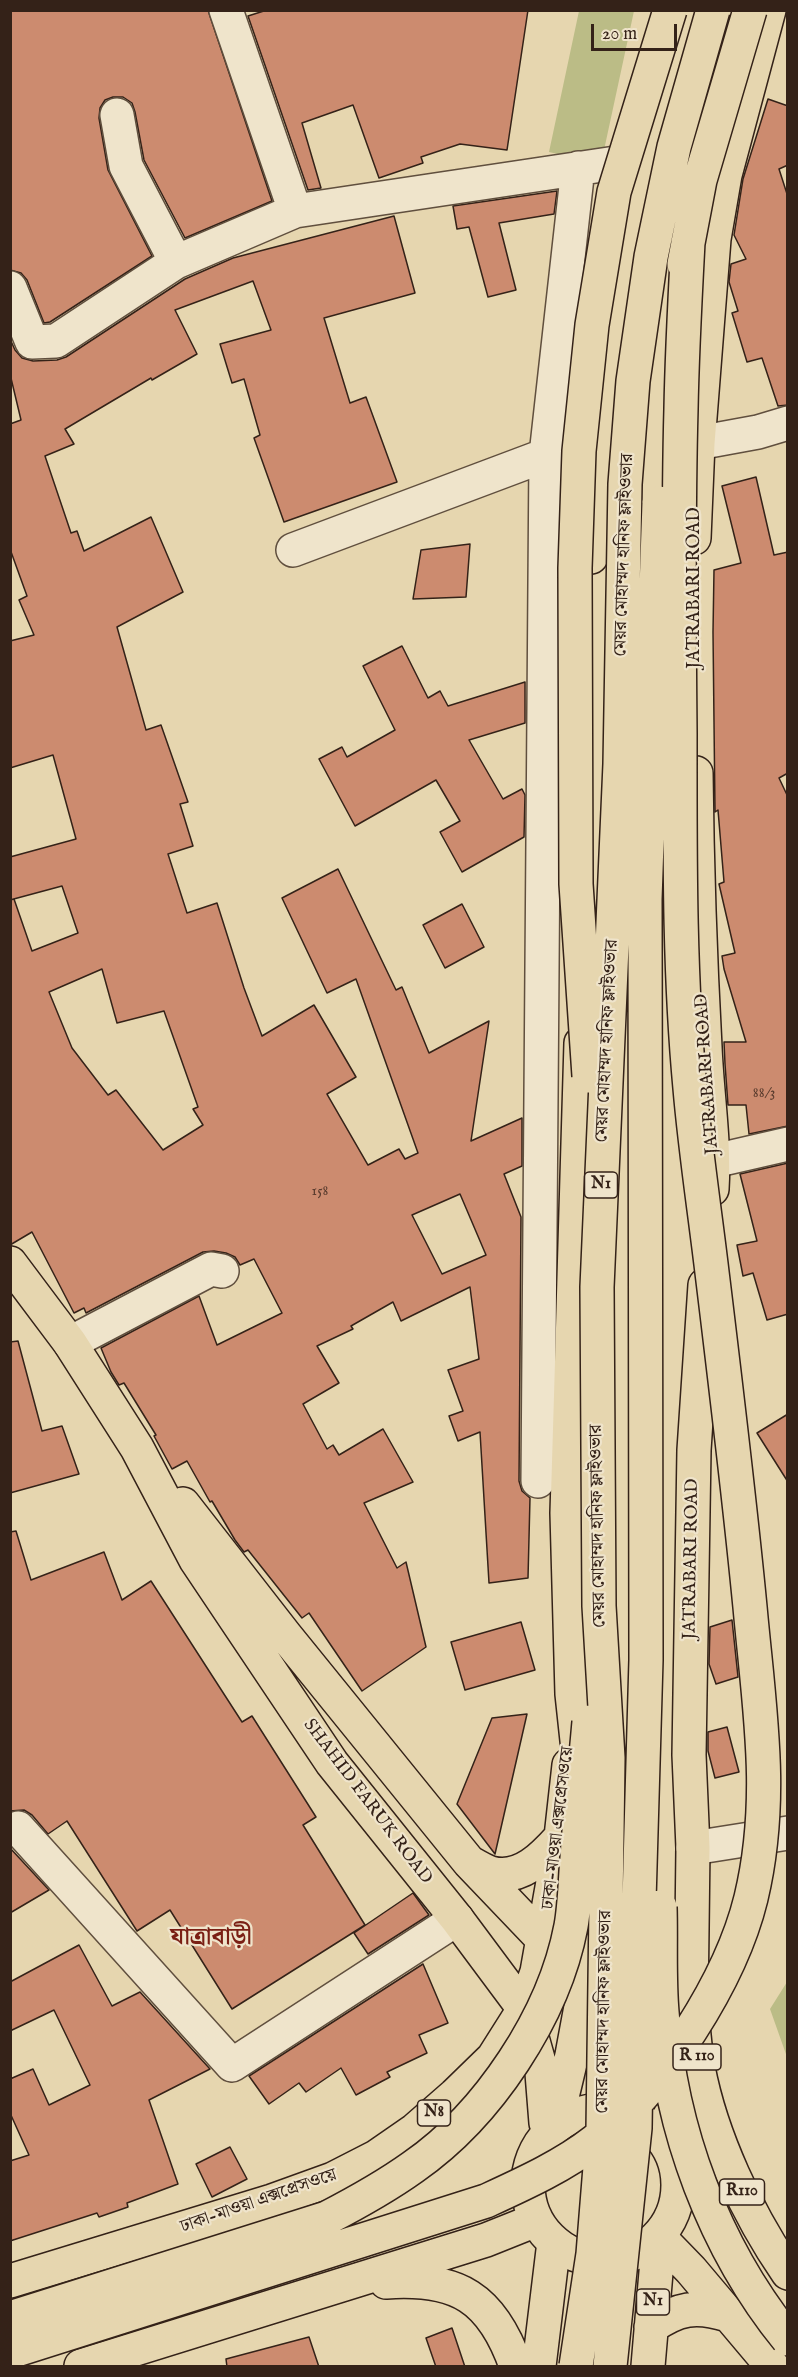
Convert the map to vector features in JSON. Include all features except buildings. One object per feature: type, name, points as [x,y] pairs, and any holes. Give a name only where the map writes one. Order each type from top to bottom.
[{"type":"main road","points":[[597,1287],[592,1117],[576,884],[575,568],[579,452],[592,326],[614,192],[670,10]]},
{"type":"main road","points":[[585,1985],[657,2133],[675,2163],[678,2186],[673,2215],[659,2237],[629,2256],[610,2260],[590,2259],[571,2253],[545,2231],[531,2206],[528,2175],[531,2161],[551,2130],[572,2055],[585,1985],[588,1910],[588,1832],[572,1694],[567,1513],[587,813],[592,536],[598,441],[616,302],[649,158],[698,10]]},
{"type":"main road","name":"মেয়র মোহাম্মদ হানিফ ফ্লাইওভার","points":[[576,2367],[593,2254],[603,2130],[608,1758],[599,1606],[597,1287],[620,764],[626,484],[633,381],[651,256],[672,158],[713,10]]},
{"type":"main road","name":"মেয়র মোহাম্মদ হানিফ ফ্লাইওভার","points":[[610,2367],[635,2128],[646,1660],[645,887],[656,537],[666,402],[688,242],[700,180],[750,10]]},
{"type":"main road","name":"JATRABARI ROAD","points":[[657,2133],[691,2007],[693,1848],[689,1755],[694,1450],[714,1161],[706,1077],[698,899],[694,573],[698,443],[714,239],[725,176],[769,10]]},
{"type":"main road","points":[[10,2352],[486,2201],[537,2177],[595,2141],[627,2111],[656,2078],[699,2019],[730,1957],[750,1905],[762,1850],[765,1763],[737,1472],[690,1090],[683,995],[680,856],[679,511],[688,242]]},
{"type":"main road","name":"SHAHID FARUK ROAD","points":[[10,1263],[70,1343],[137,1448],[196,1560],[326,1753],[457,1919],[524,2009],[542,2073],[551,2130]]},
{"type":"main road","name":"SHAHID FARUK ROAD","points":[[137,1448],[469,1862],[585,1985]]},
{"type":"main road","points":[[10,2318],[327,2218],[366,2198],[415,2166],[451,2134],[490,2094],[524,2046],[539,2017],[557,1977],[571,1925],[599,1606]]},
{"type":"main road","points":[[646,1660],[658,1782],[662,2011],[668,2063],[679,2118],[695,2173],[715,2221],[740,2270],[788,2339]]},
{"type":"main road","name":"ঢাকা-মাওয়া এক্সপ্রেসওয়ে","points":[[10,2281],[272,2201],[333,2179],[376,2157],[415,2130],[493,2058],[524,2009],[537,1972],[544,1940],[561,1837],[569,1767],[572,1694]]},
{"type":"main road","points":[[469,1862],[491,1873],[509,1873],[527,1868],[543,1857],[561,1837]]},
{"type":"main road","points":[[585,1985],[691,2007]]},
{"type":"main road","name":"R 110","points":[[691,2007],[698,2066],[708,2105]]},
{"type":"main road","name":"R110","points":[[708,2105],[717,2137],[754,2218],[788,2273]]},
{"type":"main road","points":[[551,2130],[573,2115],[592,2110],[612,2110],[632,2115],[657,2133]]},
{"type":"main road","points":[[93,2365],[486,2240],[545,2231]]},
{"type":"main road","points":[[539,2367],[545,2231]]},
{"type":"main road","points":[[659,2237],[691,2270],[772,2367]]},
{"type":"main road","name":"N1","points":[[648,2367],[659,2237]]},
{"type":"main road","points":[[348,2285],[398,2281],[439,2283],[470,2296],[493,2317],[516,2367]]},
{"type":"main road","points":[[651,2327],[664,2318],[682,2311],[710,2310],[728,2315]]},
{"type":"street","points":[[226,10],[295,211]]},
{"type":"street","points":[[117,115],[126,166],[176,262]]},
{"type":"street","points":[[10,288],[32,342],[56,341],[176,262],[295,211],[649,158]]},
{"type":"street","points":[[538,1481],[546,454],[578,168]]},
{"type":"street","points":[[698,443],[758,432],[788,423]]},
{"type":"street","points":[[293,550],[546,454]]},
{"type":"street","points":[[714,1161],[788,1144]]},
{"type":"street","points":[[70,1343],[211,1269],[222,1271]]},
{"type":"street","points":[[18,1828],[232,2065],[457,1919]]},
{"type":"street","points":[[693,1848],[788,1833]]},
{"type":"green space","points":[[579,11],[634,11],[601,164],[549,152]]},
{"type":"green space","points":[[787,1982],[787,2057],[770,2009]]},
{"type":"district","name":"যাত্রাবাড়ী","points":[[211,1939]]}]
